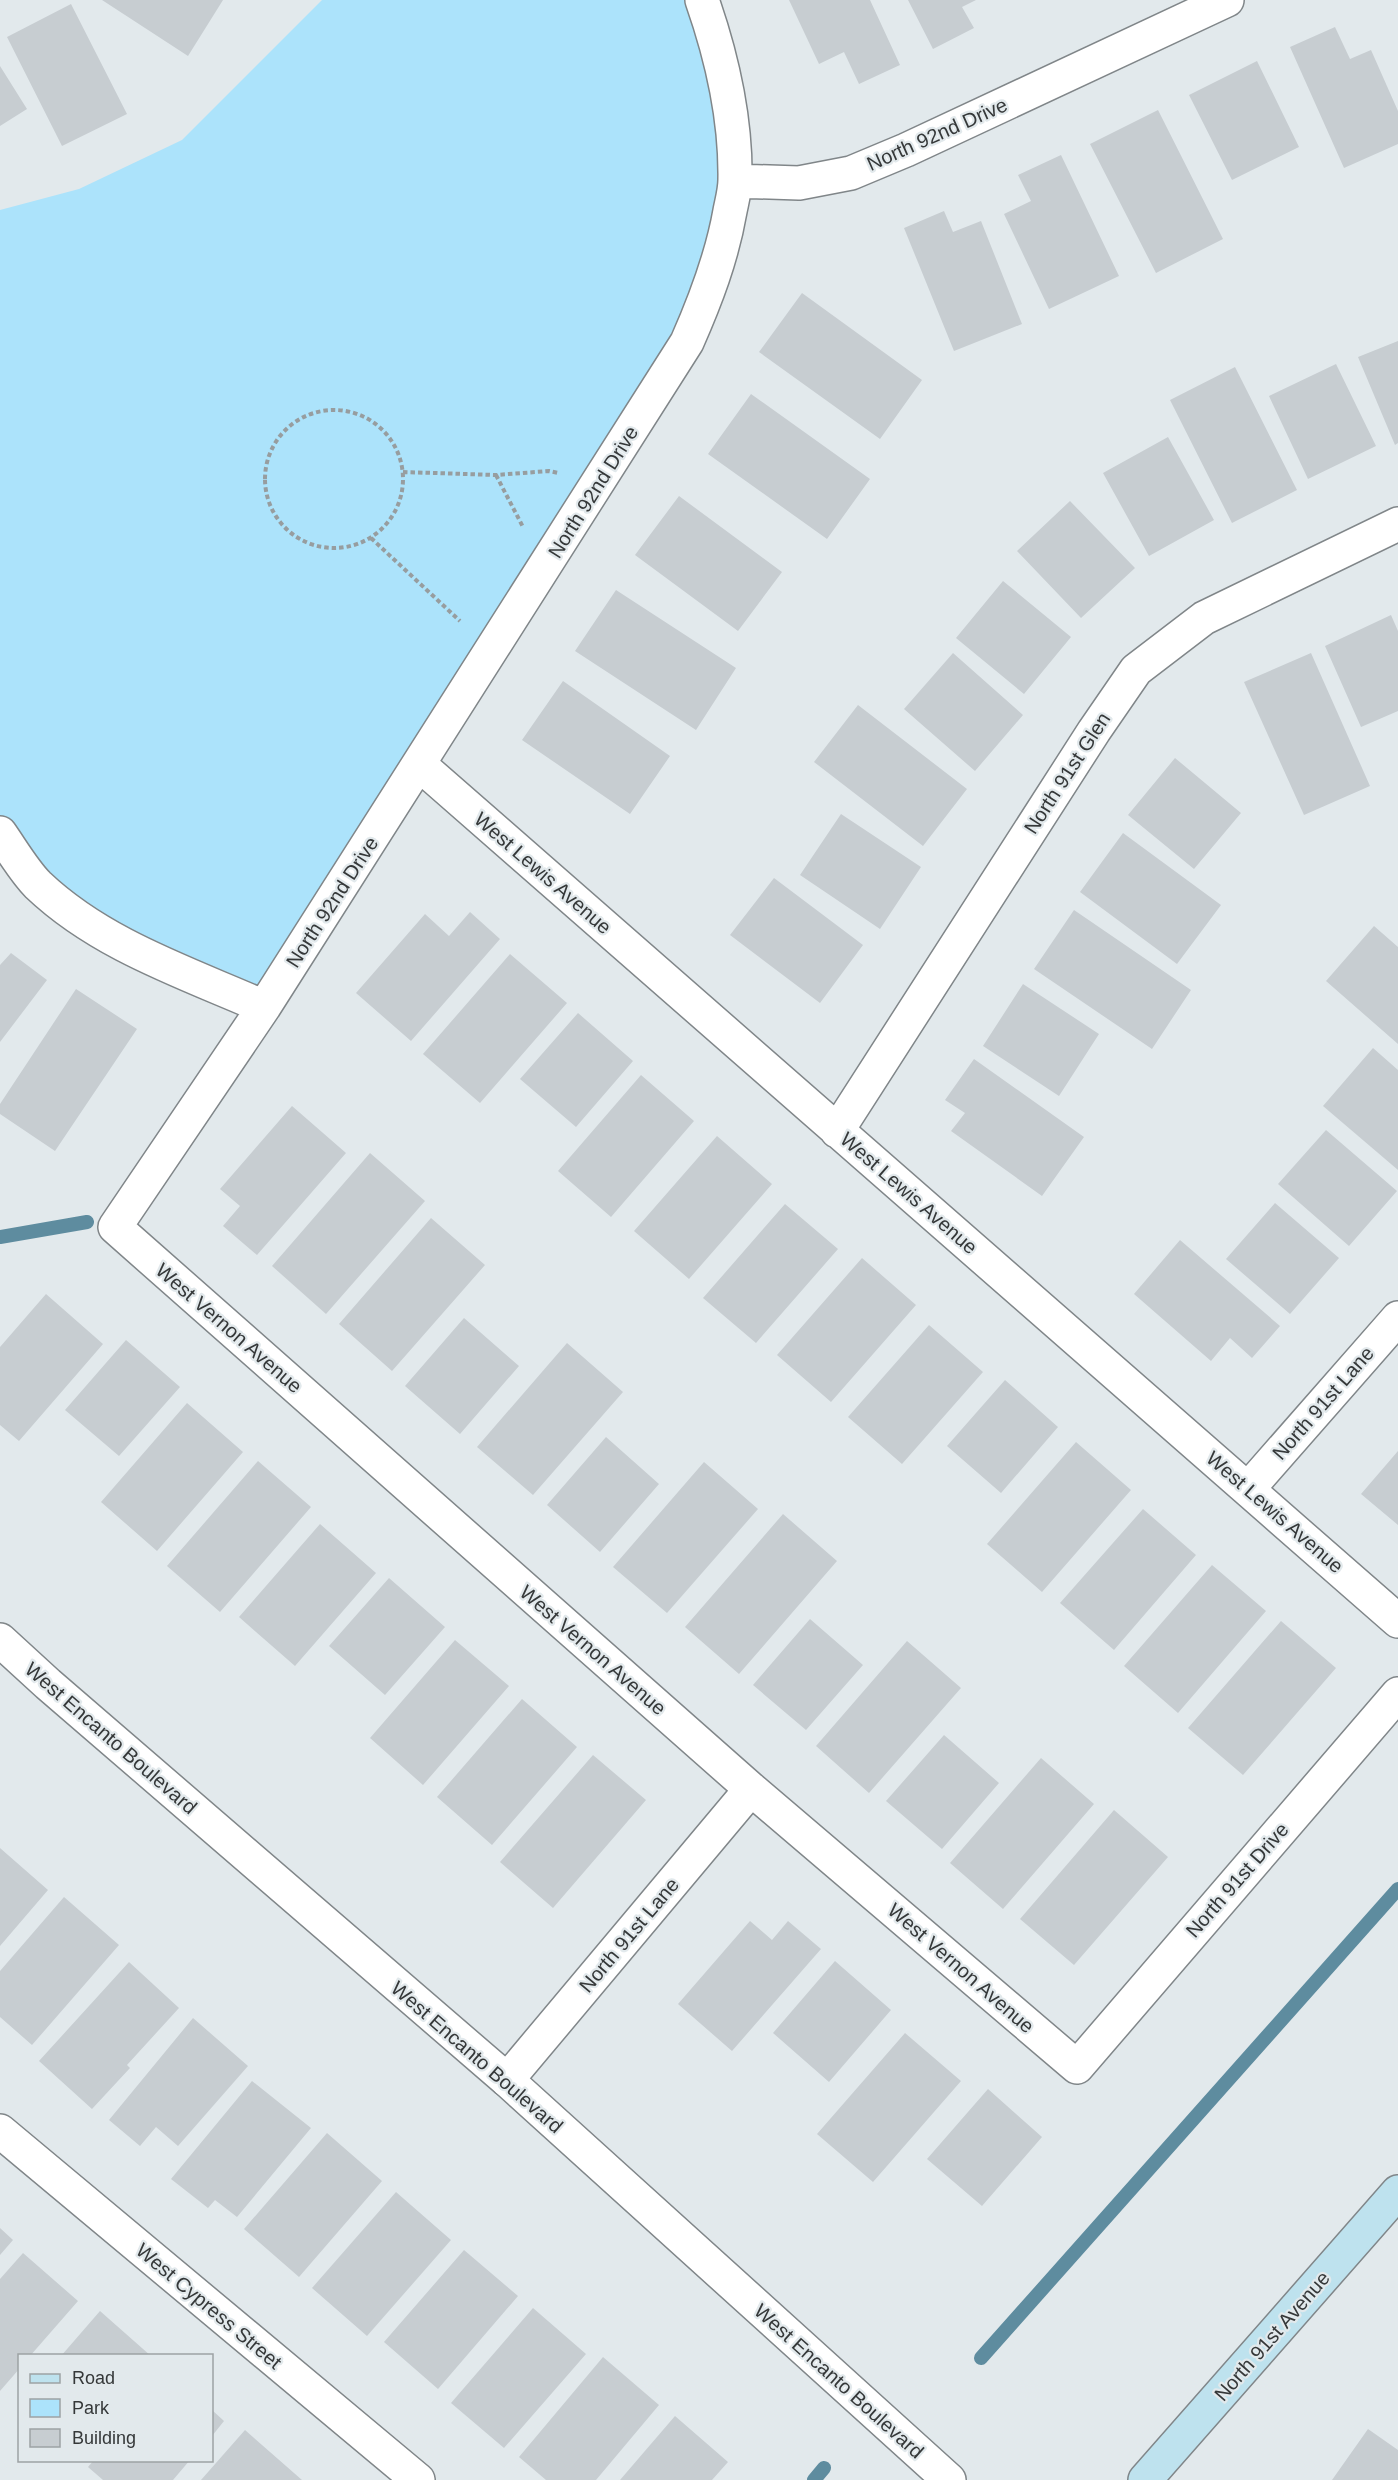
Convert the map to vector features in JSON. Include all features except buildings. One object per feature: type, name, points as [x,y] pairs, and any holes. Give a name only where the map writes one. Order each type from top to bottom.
[{"type":"main road","name":"North 91st Avenue","points":[[1145,2480],[1398,2192]]},
{"type":"street","points":[[702,0],[715,37],[730,104],[735,181]]},
{"type":"street","name":"North 92nd Drive","points":[[115,1227],[264,1007],[687,342],[707,297],[725,238],[735,181],[799,183],[851,173],[906,150],[1227,0]]},
{"type":"street","name":"North 91st Glen","points":[[837,1131],[1136,670],[1204,618],[1398,524]]},
{"type":"street","name":"West Lewis Avenue","points":[[420,765],[1398,1621]]},
{"type":"street","points":[[0,833],[38,884],[80,918],[126,946],[264,1007]]},
{"type":"street","name":"West Vernon Avenue","points":[[115,1227],[751,1789],[1077,2067]]},
{"type":"street","name":"North 91st Lane","points":[[1248,1489],[1398,1317]]},
{"type":"street","name":"West Encanto Boulevard","points":[[0,1640],[507,2080],[949,2480]]},
{"type":"street","name":"North 91st Drive","points":[[1077,2067],[1398,1694]]},
{"type":"street","name":"North 91st Lane","points":[[507,2080],[751,1789]]},
{"type":"street","name":"West Cypress Street","points":[[0,2131],[418,2480]]},
{"type":"path","points":[[333,409],[354,412],[374,422],[385,431],[400,455],[403,472],[401,497],[396,511],[385,527],[371,538],[340,548],[318,546],[302,541],[289,532],[271,508],[266,496],[264,477],[268,454],[279,435],[294,421],[313,412],[333,409]]},
{"type":"path","points":[[403,472],[496,475],[549,471],[559,473]]},
{"type":"path","points":[[496,475],[523,527]]},
{"type":"path","points":[[371,538],[460,621]]},
{"type":"green space","points":[[322,0],[702,0],[730,104],[707,297],[264,1007],[126,946],[0,833],[0,210],[79,189],[182,140]]},
{"type":"waterway","points":[[0,1237],[87,1222]]},
{"type":"waterway","points":[[981,2358],[1398,1889]]},
{"type":"waterway","points":[[814,2480],[824,2468]]}]
